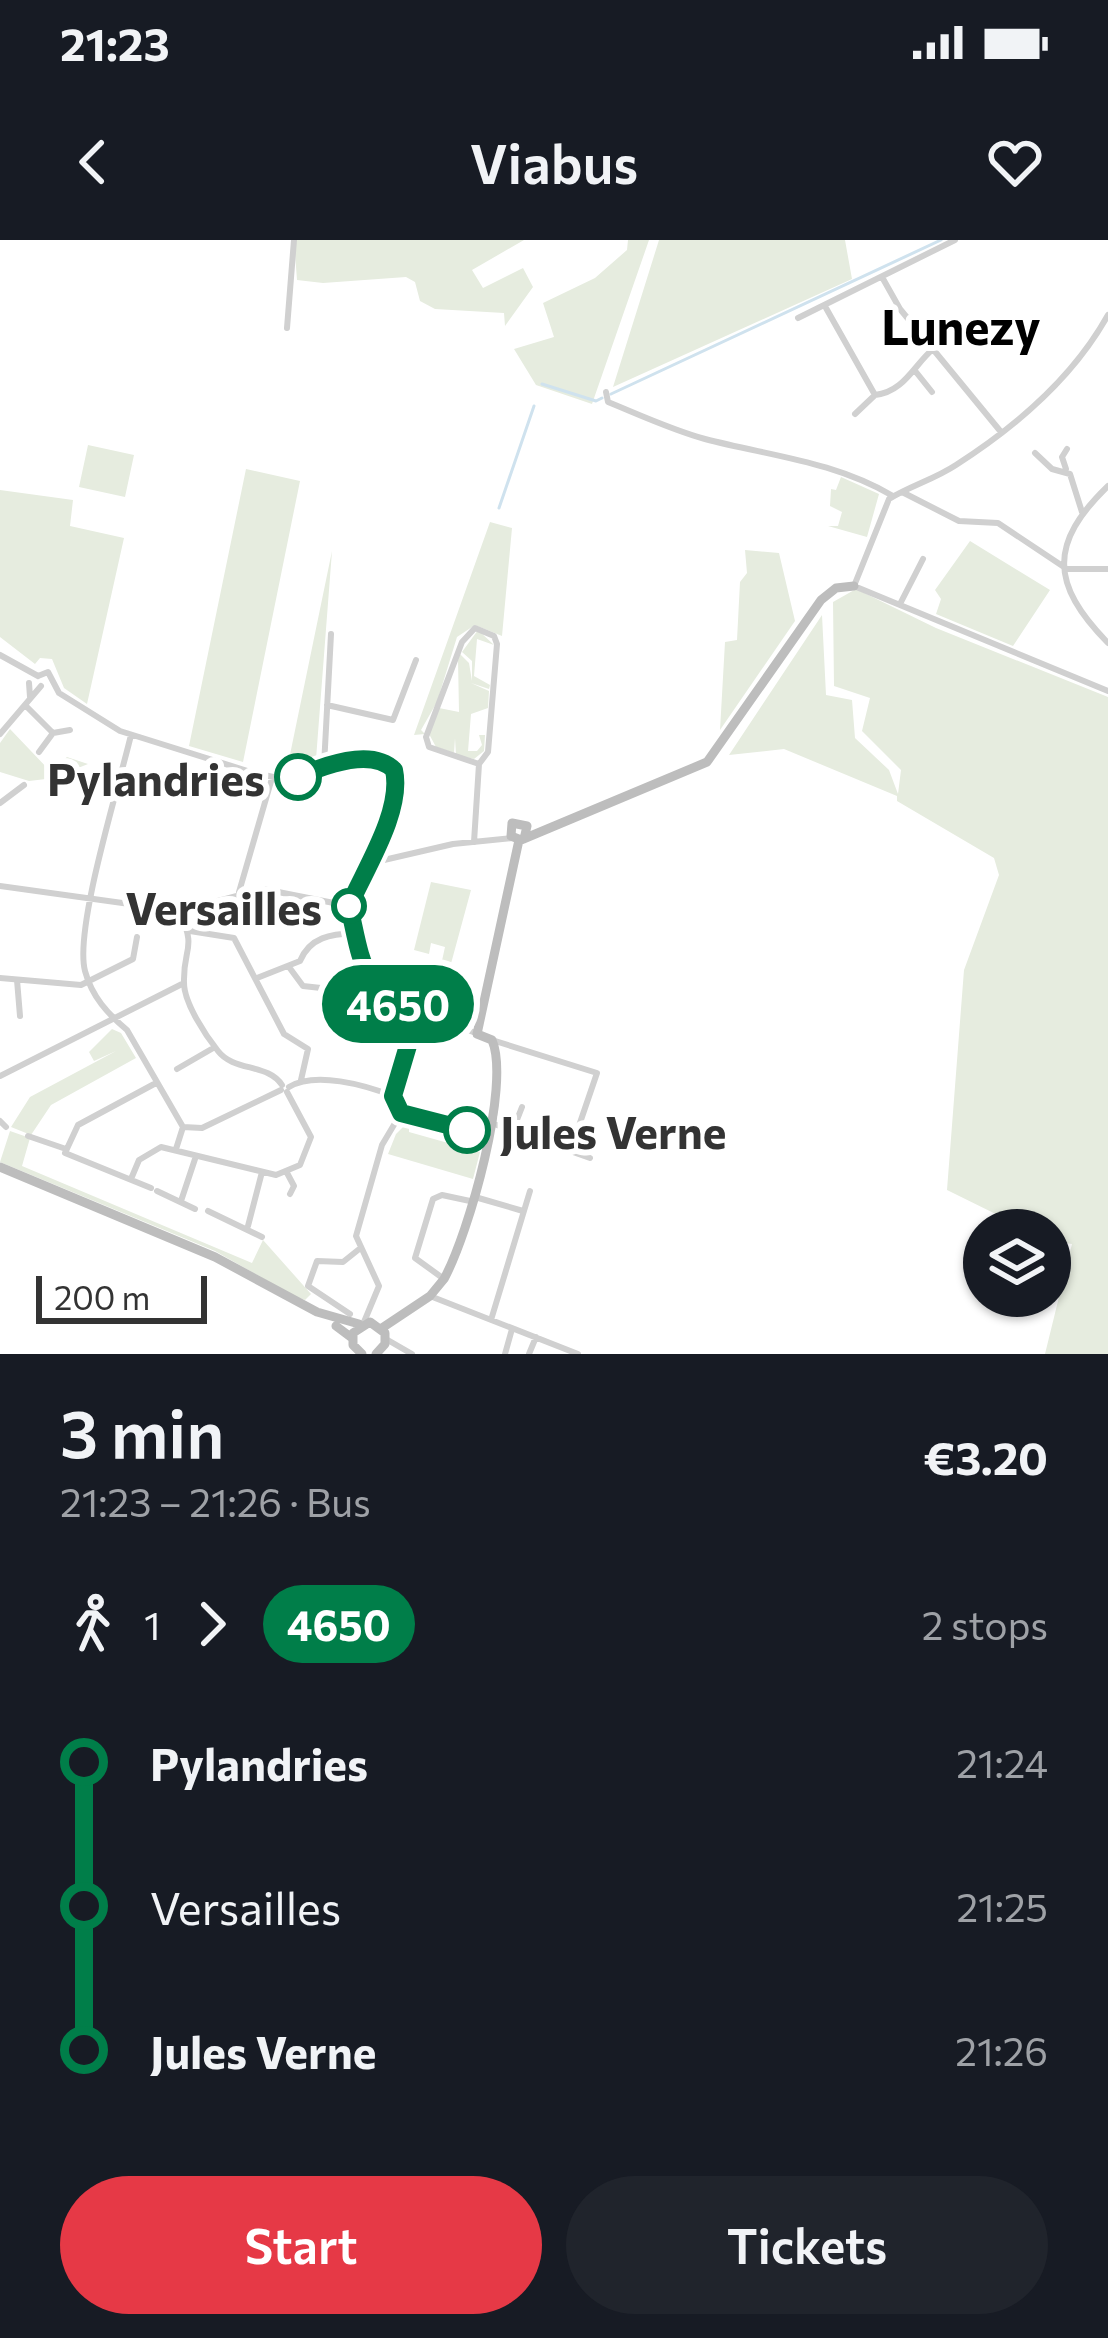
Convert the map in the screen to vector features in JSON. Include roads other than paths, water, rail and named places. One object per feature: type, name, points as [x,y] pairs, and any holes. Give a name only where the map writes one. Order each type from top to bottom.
[{"type":"street","points":[[287,328],[294,240]]},
{"type":"street","points":[[798,318],[955,240]]},
{"type":"street","points":[[882,277],[933,350],[1001,432]]},
{"type":"street","points":[[826,308],[875,395]]},
{"type":"street","points":[[853,586],[897,494],[953,467],[1001,432],[1081,361],[1108,315]]},
{"type":"street","points":[[855,414],[875,395],[916,372],[933,350]]},
{"type":"street","points":[[916,372],[932,392]]},
{"type":"street","points":[[607,397],[704,439],[820,464],[959,521],[998,523],[1063,567],[1081,572],[1108,569]]},
{"type":"street","points":[[1067,449],[1062,457],[1082,512]]},
{"type":"street","points":[[1035,453],[1052,469],[1066,469]]},
{"type":"street","points":[[1108,486],[1082,512],[1065,543],[1063,567],[1076,608],[1108,643]]},
{"type":"street","points":[[900,605],[923,559]]},
{"type":"street","points":[[570,1152],[597,1073],[492,1040],[384,997],[362,966],[349,906],[371,863],[382,856],[547,829],[707,762],[819,602],[836,588],[853,586],[1108,691]]},
{"type":"street","points":[[474,842],[479,764],[488,752],[497,644],[494,636],[475,628],[462,642],[426,737],[429,747],[479,764]]},
{"type":"street","points":[[324,766],[331,634]]},
{"type":"street","points":[[0,655],[38,676],[50,674],[51,685]]},
{"type":"street","points":[[327,706],[392,721],[416,660]]},
{"type":"street","points":[[38,676],[41,686]]},
{"type":"street","points":[[29,683],[28,704],[53,733]]},
{"type":"street","points":[[0,734],[41,686],[51,685],[131,735],[272,778],[288,780],[324,766],[379,760],[394,770],[395,787],[382,856]]},
{"type":"street","points":[[39,752],[53,733],[70,730]]},
{"type":"street","points":[[131,735],[82,946],[89,982],[112,1021],[127,1030],[183,1127],[176,1149]]},
{"type":"street","points":[[258,774],[268,788]]},
{"type":"street","points":[[239,892],[272,778]]},
{"type":"street","points":[[0,803],[24,785]]},
{"type":"street","points":[[477,1034],[516,836]]},
{"type":"street","points":[[0,886],[180,911],[263,889],[349,906]]},
{"type":"street","points":[[131,1180],[147,1153],[176,1149],[195,1159],[286,1172],[304,1162],[311,1142],[275,1076],[229,1061],[215,1047],[184,983],[190,932],[180,911]]},
{"type":"street","points":[[190,932],[234,938],[284,1034],[308,1049],[301,1080]]},
{"type":"street","points":[[258,979],[300,961],[305,948],[329,934],[355,933]]},
{"type":"street","points":[[0,978],[66,986],[89,982],[133,959],[137,937]]},
{"type":"street","points":[[289,967],[303,986],[321,988]]},
{"type":"street","points":[[17,980],[20,1016]]},
{"type":"street","points":[[0,1076],[184,983]]},
{"type":"street","points":[[418,1012],[393,1096],[401,1113],[487,1136]]},
{"type":"street","points":[[248,1275],[354,1348],[430,1296],[444,1279],[488,1154],[499,1057],[492,1040]]},
{"type":"street","points":[[177,1069],[215,1047]]},
{"type":"street","points":[[183,1127],[202,1128],[301,1080],[364,1086],[393,1096]]},
{"type":"street","points":[[65,1151],[78,1124],[157,1083]]},
{"type":"street","points":[[513,1130],[522,1106]]},
{"type":"street","points":[[376,1337],[371,1309],[378,1282],[358,1250],[358,1224],[379,1152],[401,1113]]},
{"type":"street","points":[[494,1124],[590,1158]]},
{"type":"street","points":[[28,1136],[195,1208]]},
{"type":"street","points":[[181,1201],[195,1159]]},
{"type":"street","points":[[0,1167],[248,1275],[412,1354]]},
{"type":"street","points":[[262,1172],[248,1226],[250,1233],[262,1237]]},
{"type":"street","points":[[286,1172],[294,1186],[290,1194]]},
{"type":"street","points":[[491,1320],[530,1192]]},
{"type":"street","points":[[415,1258],[438,1197],[471,1198],[523,1211]]},
{"type":"street","points":[[208,1211],[248,1226]]},
{"type":"street","points":[[350,1314],[308,1286],[321,1258],[344,1262],[358,1250]]},
{"type":"street","points":[[405,1251],[444,1279]]},
{"type":"street","points":[[317,1296],[320,1310],[331,1318]]},
{"type":"street","points":[[430,1296],[578,1354]]},
{"type":"street","points":[[505,1354],[512,1328]]},
{"type":"street","points":[[529,1354],[536,1337]]},
{"type":"waterway","points":[[611,394],[941,240]]},
{"type":"waterway","points":[[542,384],[596,401],[602,398]]},
{"type":"waterway","points":[[499,508],[534,406]]},
{"type":"place","name":"Pylandries","points":[[298,777]]},
{"type":"place","name":"Versailles","points":[[349,906]]},
{"type":"place","name":"Jules Verne","points":[[467,1130]]},
{"type":"district","name":"Lunezy","points":[[961,325]]}]
